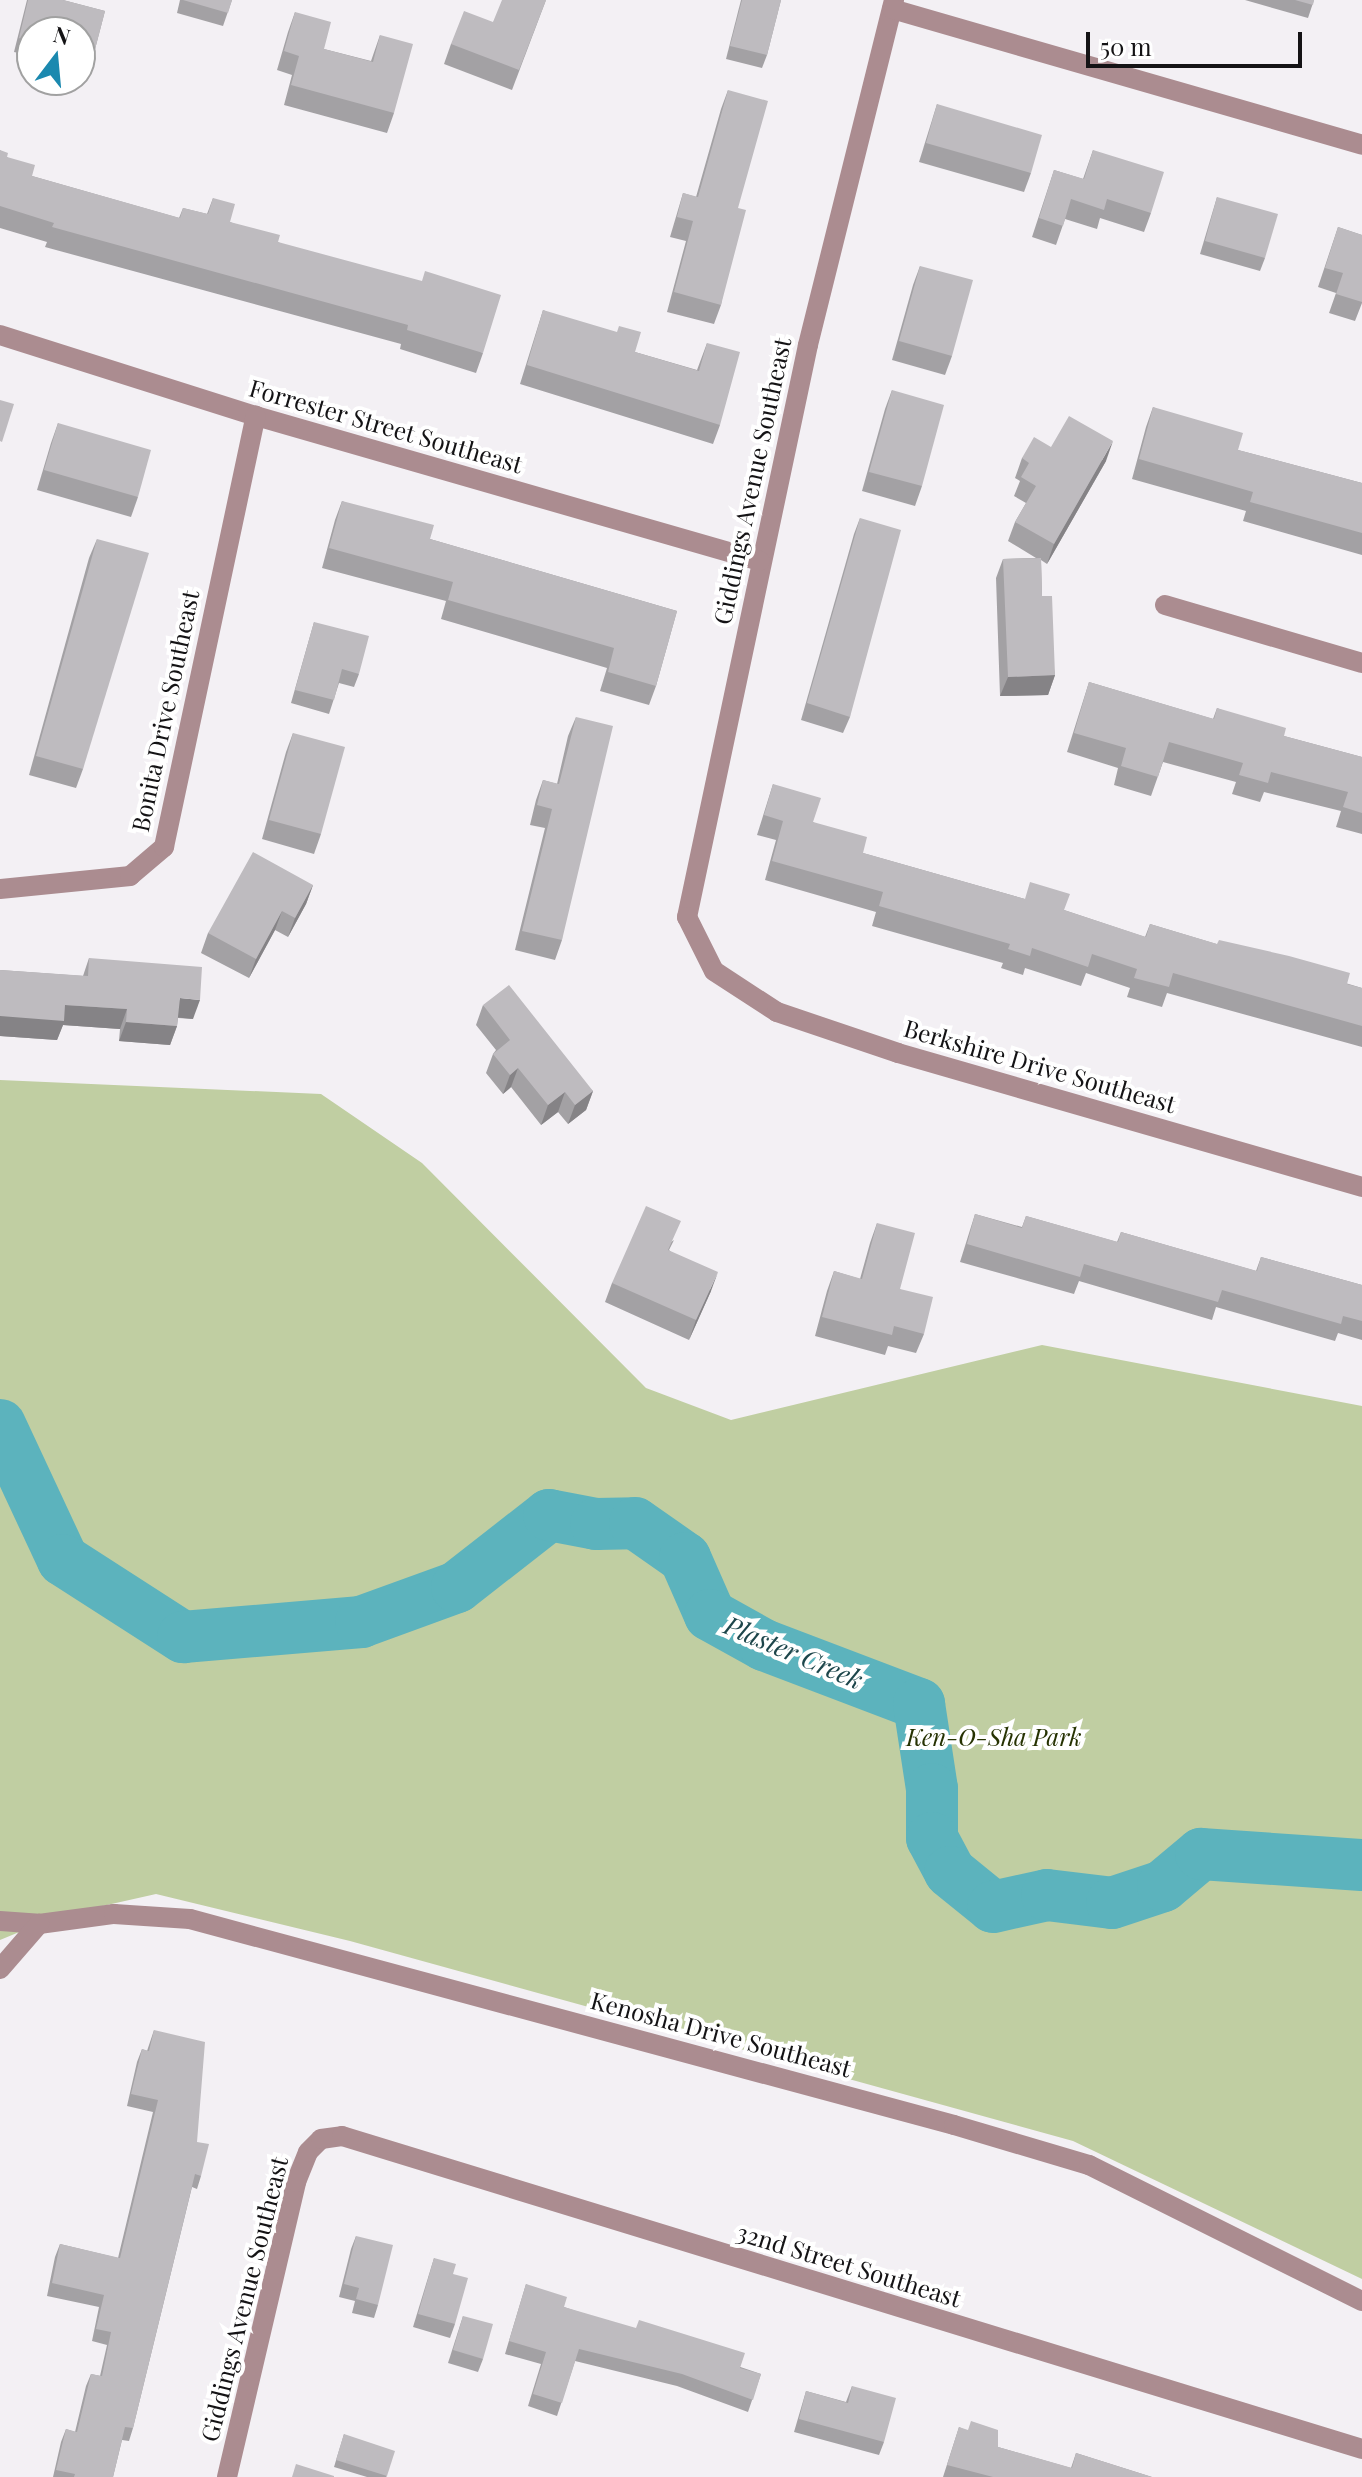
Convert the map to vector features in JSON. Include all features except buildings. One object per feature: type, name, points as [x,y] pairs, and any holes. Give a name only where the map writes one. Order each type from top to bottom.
[{"type":"street","points":[[893,4],[1362,145]]},
{"type":"street","name":"Giddings Avenue Southeast","points":[[714,971],[687,917],[760,561],[893,4]]},
{"type":"street","name":"Forrester Street Southeast","points":[[0,335],[256,416],[760,561]]},
{"type":"street","name":"Bonita Drive Southeast","points":[[0,889],[130,876],[164,847],[256,416]]},
{"type":"street","points":[[1165,605],[1362,663]]},
{"type":"street","name":"Berkshire Drive Southeast","points":[[714,971],[777,1012],[838,1035],[1362,1187]]},
{"type":"street","name":"Kenosha Drive Southeast","points":[[0,1921],[39,1924],[114,1914],[190,1919],[954,2125],[1089,2165],[1362,2301]]},
{"type":"street","points":[[0,1969],[39,1924]]},
{"type":"street","name":"32nd Street Southeast","points":[[321,2139],[342,2136],[369,2142],[1362,2449]]},
{"type":"street","name":"Giddings Avenue Southeast","points":[[227,2477],[296,2182],[308,2152],[321,2139]]},
{"type":"green space","name":"Ken-O-Sha Park","points":[[0,1080],[321,1094],[422,1163],[646,1388],[731,1420],[1042,1345],[1362,1406],[1362,2279],[1073,2141],[350,1941],[156,1894],[58,1916],[0,1940]]},
{"type":"waterway","name":"Plaster Creek","points":[[0,1425],[63,1560],[183,1637],[361,1622],[457,1587],[549,1515],[596,1524],[635,1523],[685,1558],[710,1615],[764,1645],[919,1704],[932,1789],[932,1838],[950,1872],[993,1907],[1047,1895],[1112,1903],[1163,1886],[1201,1854],[1362,1865]]}]
